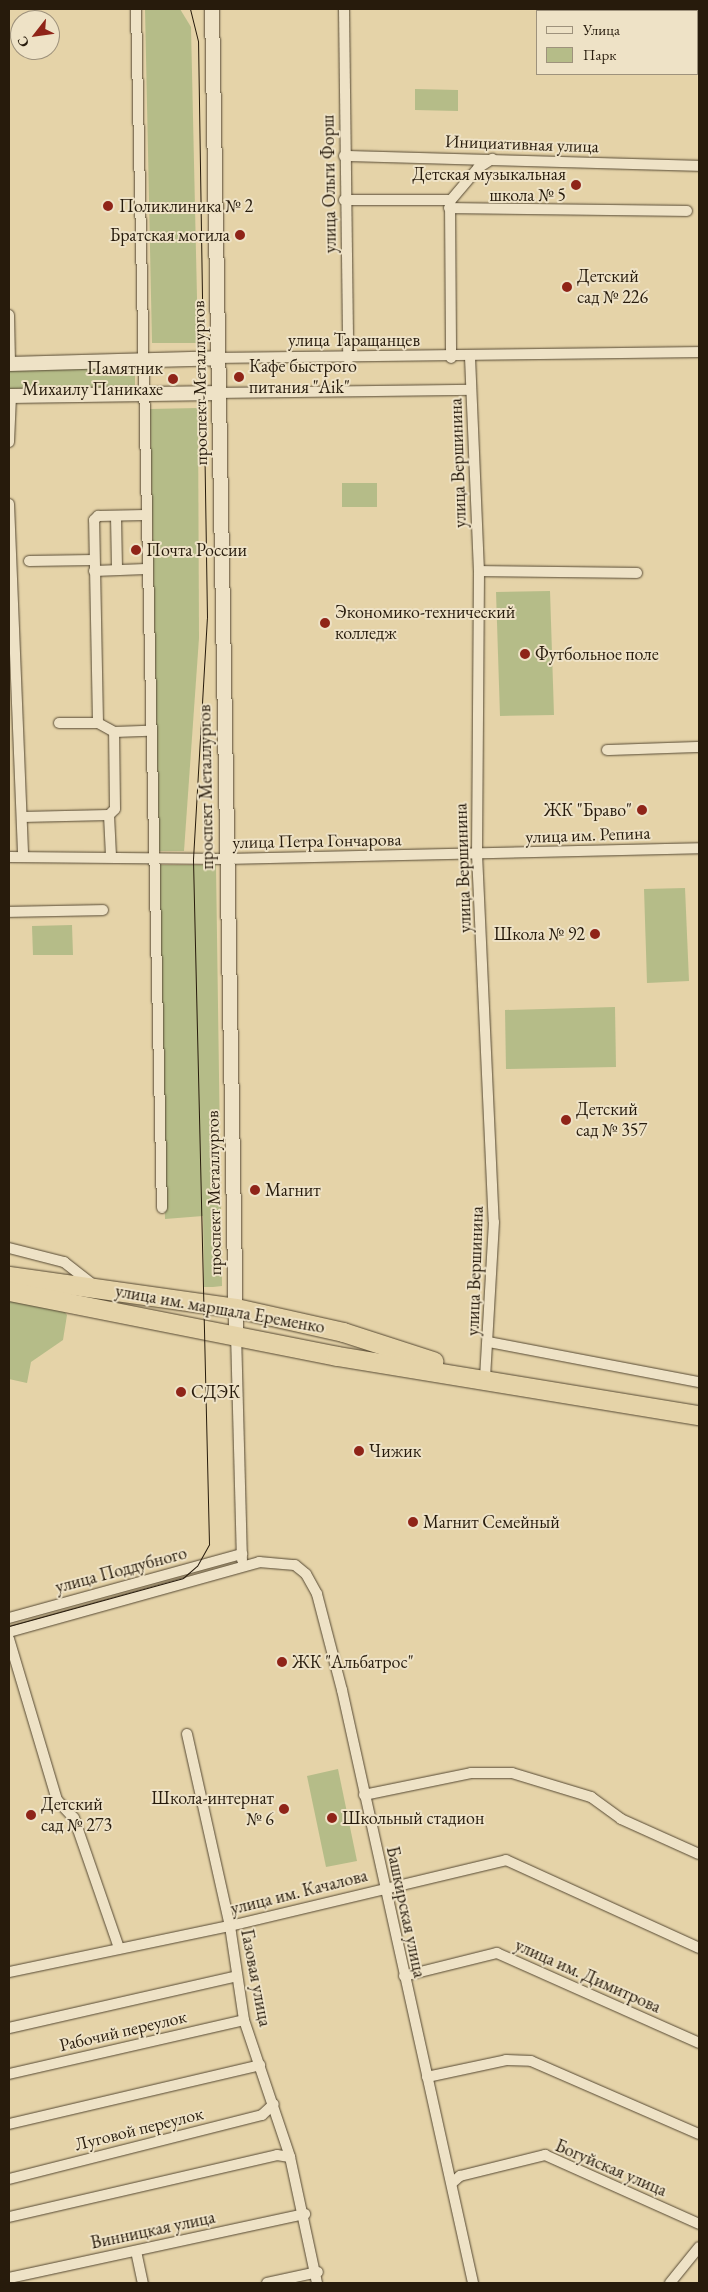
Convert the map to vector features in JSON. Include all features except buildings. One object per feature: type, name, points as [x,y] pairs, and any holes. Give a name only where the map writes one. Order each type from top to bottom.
[{"type":"highway","name":"улица им. маршала Еременко","points":[[9,1276],[236,1308],[343,1332],[485,1377]]},
{"type":"highway","points":[[91,1308],[90,1293],[96,1287]]},
{"type":"highway","name":"улица им. маршала Еременко","points":[[9,1291],[91,1308],[236,1333],[338,1356],[485,1377],[699,1415]]},
{"type":"highway","points":[[338,1356],[343,1349],[343,1332]]},
{"type":"main road","name":"проспект Металлургов","points":[[212,9],[220,393],[225,859],[236,1333]]},
{"type":"main road","name":"улица Таращанцев","points":[[9,364],[218,358]]},
{"type":"main road","points":[[10,396],[220,393]]},
{"type":"street","points":[[136,9],[144,360],[151,857],[155,1002],[160,1014],[162,1208]]},
{"type":"street","name":"улица Ольги Форш","points":[[344,9],[344,200],[348,359]]},
{"type":"street","name":"Инициативная улица","points":[[344,156],[699,166]]},
{"type":"street","points":[[451,358],[450,204],[478,168],[493,159]]},
{"type":"street","points":[[344,200],[687,211]]},
{"type":"street","points":[[9,315],[9,364]]},
{"type":"street","name":"улица Таращанцев","points":[[218,358],[451,358],[699,352]]},
{"type":"street","name":"улица Вершинина","points":[[470,357],[479,572],[477,854],[494,1222],[490,1342],[485,1377]]},
{"type":"street","points":[[220,393],[471,390]]},
{"type":"street","points":[[9,442],[10,396]]},
{"type":"street","points":[[9,504],[23,857]]},
{"type":"street","points":[[98,723],[94,520],[116,516],[146,515]]},
{"type":"street","points":[[116,516],[117,570]]},
{"type":"street","points":[[28,561],[94,565],[117,570],[146,569]]},
{"type":"street","points":[[479,572],[637,573]]},
{"type":"street","points":[[59,723],[98,723],[114,732],[149,731]]},
{"type":"street","points":[[111,856],[109,816],[115,809],[114,732]]},
{"type":"street","points":[[607,750],[699,747]]},
{"type":"street","points":[[22,817],[109,816]]},
{"type":"street","name":"улица им. Репина","points":[[477,854],[699,848]]},
{"type":"street","name":"улица Петра Гончарова","points":[[9,857],[111,856],[225,859],[477,854]]},
{"type":"street","points":[[9,912],[103,910]]},
{"type":"street","points":[[9,1248],[64,1262],[96,1287]]},
{"type":"street","name":"проспект Металлургов","points":[[236,1333],[243,1566]]},
{"type":"street","points":[[490,1342],[699,1382]]},
{"type":"street","name":"улица Поддубного","points":[[9,1618],[242,1554]]},
{"type":"street","name":"Башкирская улица","points":[[168,1588],[243,1566],[277,1562],[294,1565],[312,1583],[342,1690],[473,2283]]},
{"type":"street","name":"улица Поддубного","points":[[9,1632],[168,1588]]},
{"type":"street","points":[[9,1639],[57,1800],[74,1818],[119,1948]]},
{"type":"street","name":"Газовая улица","points":[[187,1734],[230,1926],[244,2020],[274,2104],[290,2156],[318,2272],[317,2283]]},
{"type":"street","points":[[364,1794],[471,1773],[512,1773],[591,1797],[621,1819],[699,1854]]},
{"type":"street","name":"улица им. Качалова","points":[[9,1972],[230,1926],[384,1887],[506,1860],[699,1948]]},
{"type":"street","name":"улица им. Димитрова","points":[[404,1976],[497,1953],[699,2043]]},
{"type":"street","points":[[9,2028],[238,1976]]},
{"type":"street","name":"Рабочий переулок","points":[[9,2074],[244,2020]]},
{"type":"street","points":[[427,2076],[506,2060],[531,2061],[699,2134]]},
{"type":"street","points":[[9,2124],[260,2065]]},
{"type":"street","name":"Луговой переулок","points":[[9,2179],[262,2115],[274,2104]]},
{"type":"street","points":[[9,2218],[277,2155],[290,2156]]},
{"type":"street","name":"Богуйская улица","points":[[452,2183],[460,2176],[545,2156],[699,2224]]},
{"type":"street","name":"Винницкая улица","points":[[9,2278],[305,2214]]},
{"type":"street","points":[[670,2283],[699,2247]]},
{"type":"street","points":[[136,2251],[143,2283]]},
{"type":"street","points":[[267,2283],[318,2272]]},
{"type":"green space","points":[[145,9],[180,9],[191,27],[198,343],[152,343]]},
{"type":"green space","points":[[415,89],[458,90],[458,111],[415,110]]},
{"type":"green space","points":[[135,366],[135,392],[9,393],[9,369]]},
{"type":"green space","points":[[198,408],[199,638],[184,851],[159,851],[150,409]]},
{"type":"green space","points":[[342,483],[377,483],[377,507],[342,507]]},
{"type":"green space","name":"Футбольное поле","points":[[550,591],[554,715],[500,716],[496,592]]},
{"type":"green space","points":[[157,865],[216,865],[222,1286],[204,1287],[203,1216],[165,1219]]},
{"type":"green space","points":[[685,888],[689,981],[647,983],[644,889]]},
{"type":"green space","points":[[72,925],[73,955],[33,955],[32,926]]},
{"type":"green space","points":[[615,1007],[616,1067],[506,1069],[505,1010]]},
{"type":"green space","points":[[9,1297],[60,1306],[67,1315],[63,1340],[31,1362],[27,1383],[9,1379]]},
{"type":"green space","name":"Школьный стадион","points":[[338,1769],[357,1861],[326,1867],[307,1776]]},
{"type":"tram line","points":[[9,1626],[183,1578],[197,1566],[209,1544],[193,859],[207,618],[198,41],[190,9]]},
{"type":"place","name":"Детская музыкальная школа № 5","points":[[576,185]]},
{"type":"place","name":"Поликлиника № 2","points":[[108,206]]},
{"type":"place","name":"Братская могила","points":[[240,235]]},
{"type":"place","name":"Детский сад № 226","points":[[567,287]]},
{"type":"place","name":"Кафе быстрого питания \"Aik\"","points":[[239,377]]},
{"type":"place","name":"Памятник Михаилу Паникахе","points":[[173,379]]},
{"type":"place","name":"Почта России","points":[[136,550]]},
{"type":"place","name":"Экономико-технический колледж","points":[[325,623]]},
{"type":"place","name":"Футбольное поле","points":[[525,654]]},
{"type":"place","name":"ЖК \"Браво\"","points":[[642,810]]},
{"type":"place","name":"Школа № 92","points":[[595,934]]},
{"type":"place","name":"Детский сад № 357","points":[[566,1120]]},
{"type":"place","name":"Магнит","points":[[255,1190]]},
{"type":"place","name":"СДЭК","points":[[181,1392]]},
{"type":"place","name":"Чижик","points":[[359,1451]]},
{"type":"place","name":"Магнит Семейный","points":[[413,1522]]},
{"type":"place","name":"ЖК \"Альбатрос\"","points":[[282,1662]]},
{"type":"place","name":"Школа-интернат № 6","points":[[284,1809]]},
{"type":"place","name":"Детский сад № 273","points":[[31,1815]]},
{"type":"place","name":"Школьный стадион","points":[[332,1818]]}]
